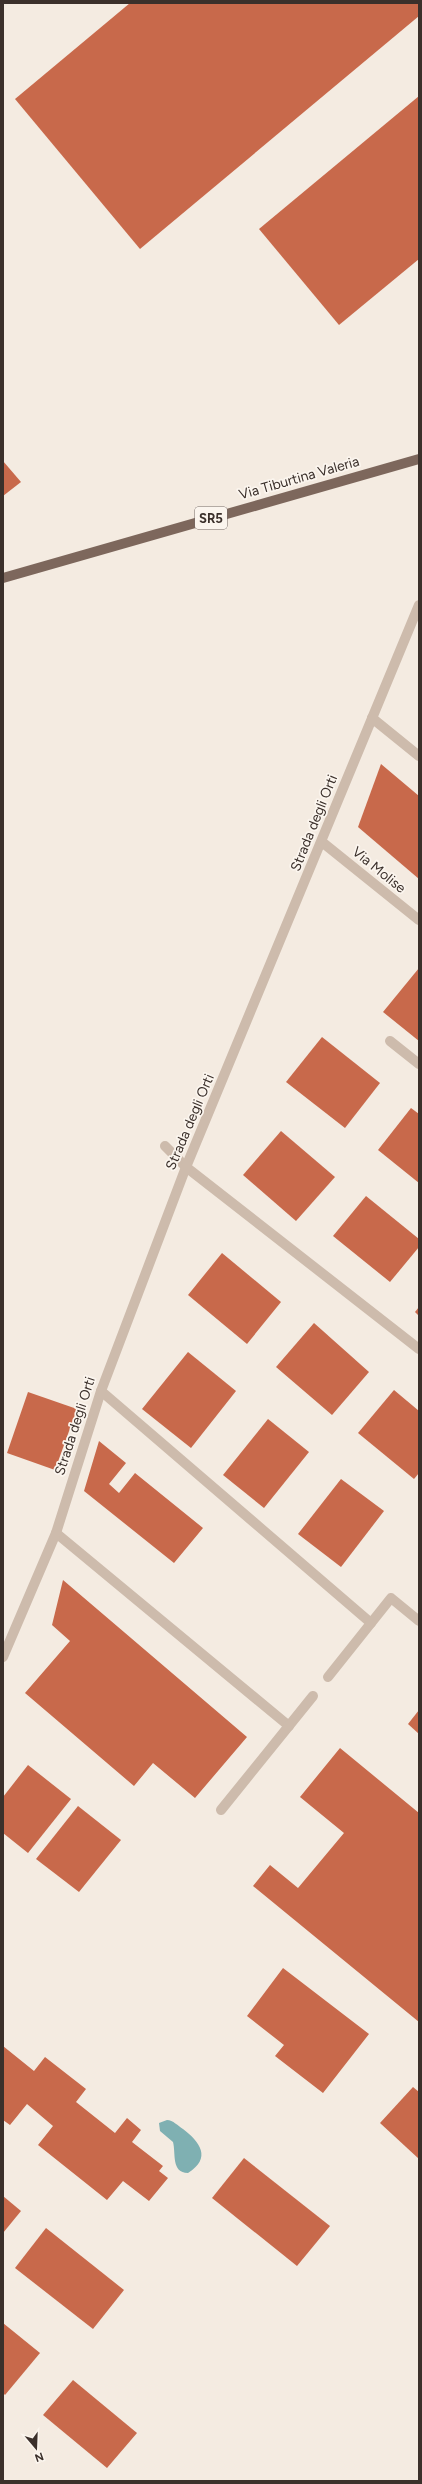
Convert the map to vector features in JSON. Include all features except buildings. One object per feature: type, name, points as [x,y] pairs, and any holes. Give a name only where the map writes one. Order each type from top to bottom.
[{"type":"main road","name":"Via Tiburtina Valeria","points":[[3,578],[419,458]]},
{"type":"street","name":"Strada degli Orti","points":[[3,1656],[56,1533],[101,1391],[186,1167],[419,605]]},
{"type":"street","points":[[372,718],[419,756]]},
{"type":"street","name":"Via Molise","points":[[322,842],[419,920]]},
{"type":"street","points":[[390,1041],[419,1064]]},
{"type":"street","points":[[165,1146],[186,1167],[419,1349]]},
{"type":"street","points":[[101,1391],[371,1623]]},
{"type":"street","points":[[56,1533],[288,1726]]},
{"type":"street","points":[[328,1677],[392,1598],[419,1621]]},
{"type":"street","points":[[221,1810],[313,1696]]},
{"type":"water","points":[[167,2120],[173,2122],[189,2134],[201,2150],[200,2162],[188,2173],[179,2170],[175,2162],[173,2142],[160,2131],[159,2123]]}]
